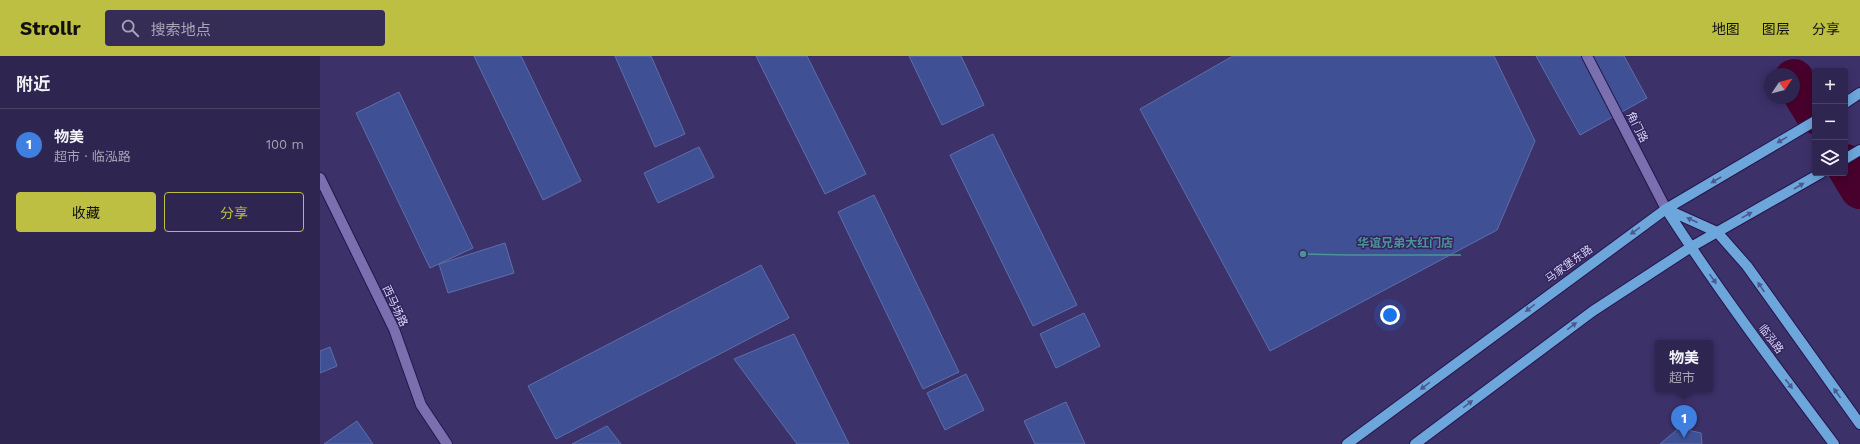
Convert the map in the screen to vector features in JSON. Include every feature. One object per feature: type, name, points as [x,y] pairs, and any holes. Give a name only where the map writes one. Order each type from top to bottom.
[{"type":"main road","points":[[1848,100],[1860,94]]},
{"type":"main road","name":"马家堡东路","points":[[1347,444],[1666,208],[1812,123]]},
{"type":"main road","points":[[1848,157],[1860,150]]},
{"type":"main road","points":[[1415,444],[1593,310],[1690,247],[1816,176]]},
{"type":"main road","points":[[1666,208],[1717,232]]},
{"type":"main road","name":"临泓路","points":[[1666,208],[1690,247],[1739,316],[1834,444]]},
{"type":"main road","name":"临泓路","points":[[1717,232],[1747,266],[1860,424]]},
{"type":"street","name":"角门路","points":[[1587,56],[1666,208]]},
{"type":"street","name":"西马场路","points":[[320,178],[394,329],[421,405],[447,444]]},
{"type":"building","points":[[474,56],[521,56],[581,181],[543,200]]},
{"type":"building","points":[[615,56],[651,56],[685,134],[655,147]]},
{"type":"building","points":[[756,56],[807,56],[866,174],[825,194]]},
{"type":"building","points":[[909,56],[961,56],[984,105],[942,125]]},
{"type":"building","points":[[1233,56],[1494,56],[1535,141],[1497,230],[1270,351],[1140,109]]},
{"type":"building","points":[[1536,56],[1624,56],[1647,98],[1580,135]]},
{"type":"building","points":[[399,92],[473,248],[430,268],[356,113]]},
{"type":"building","points":[[993,134],[1077,305],[1033,326],[950,155]]},
{"type":"building","points":[[699,147],[714,177],[658,203],[644,173]]},
{"type":"building","points":[[874,195],[959,372],[923,389],[838,212]]},
{"type":"building","points":[[505,243],[514,273],[448,293],[439,264]]},
{"type":"building","points":[[761,265],[789,318],[556,439],[528,386]]},
{"type":"building","points":[[1084,313],[1100,346],[1056,368],[1040,334]]},
{"type":"building","points":[[794,334],[849,444],[797,444],[734,359]]},
{"type":"building","points":[[330,347],[337,366],[320,373],[320,351]]},
{"type":"building","points":[[966,374],[984,410],[945,430],[927,393]]},
{"type":"building","points":[[1066,402],[1085,444],[1035,444],[1024,421]]},
{"type":"building","points":[[357,421],[373,444],[324,444]]},
{"type":"building","points":[[607,426],[621,444],[572,444]]},
{"type":"building","points":[[1679,428],[1701,433],[1702,444],[1660,444]]},
{"type":"waterway","points":[[1800,89],[1812,109]]},
{"type":"waterway","points":[[1848,169],[1860,189]]},
{"type":"place","name":"华谊兄弟大红门店","points":[[1303,254]]},
{"type":"place","name":"物美","points":[[1684,438]]}]
